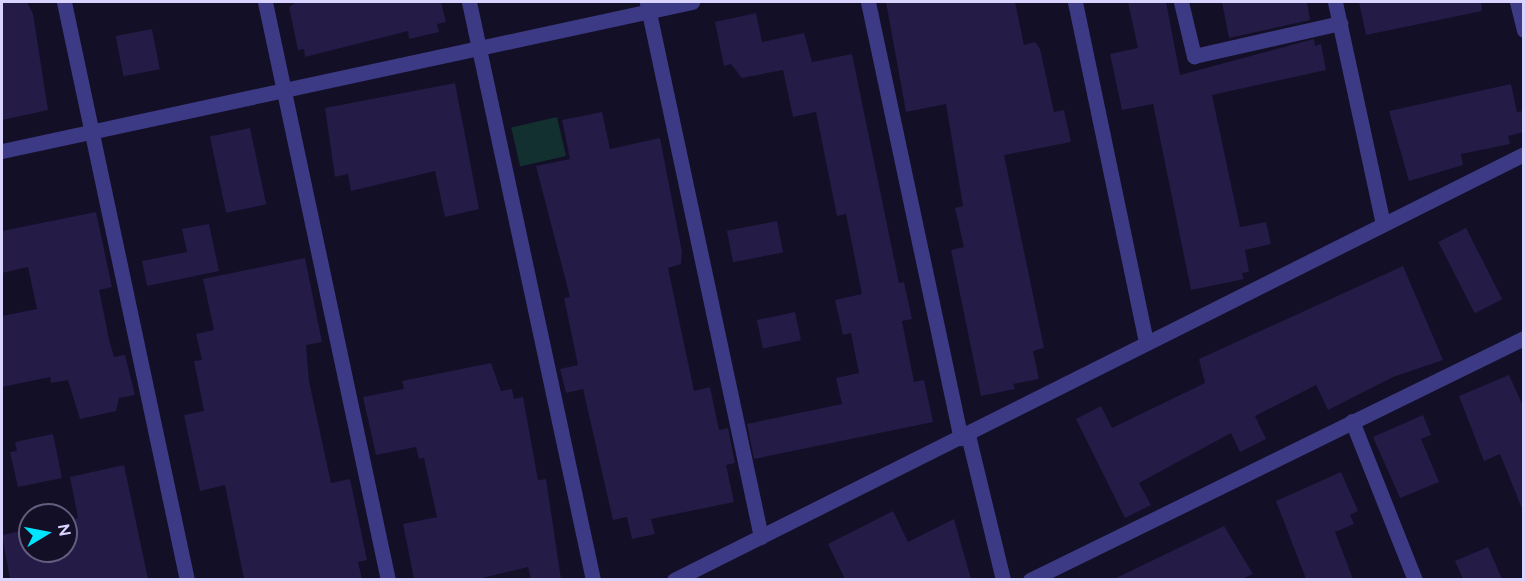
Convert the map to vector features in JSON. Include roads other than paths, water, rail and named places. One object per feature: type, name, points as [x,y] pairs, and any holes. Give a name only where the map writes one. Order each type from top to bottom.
[{"type":"street","points":[[64,2],[187,579]]},
{"type":"street","points":[[265,2],[388,579]]},
{"type":"street","points":[[470,2],[593,579]]},
{"type":"street","points":[[2,151],[480,49],[648,6],[693,2]]},
{"type":"street","points":[[868,2],[965,436],[1003,579]]},
{"type":"street","points":[[1074,2],[1146,343]]},
{"type":"street","points":[[1181,2],[1194,56],[1340,23]]},
{"type":"street","points":[[1335,2],[1383,224]]},
{"type":"street","points":[[1517,2],[1524,30]]},
{"type":"street","points":[[648,6],[760,537]]},
{"type":"street","points":[[674,579],[965,436],[1524,154]]},
{"type":"street","points":[[1030,579],[1524,338]]},
{"type":"street","points":[[1352,422],[1414,579]]}]
